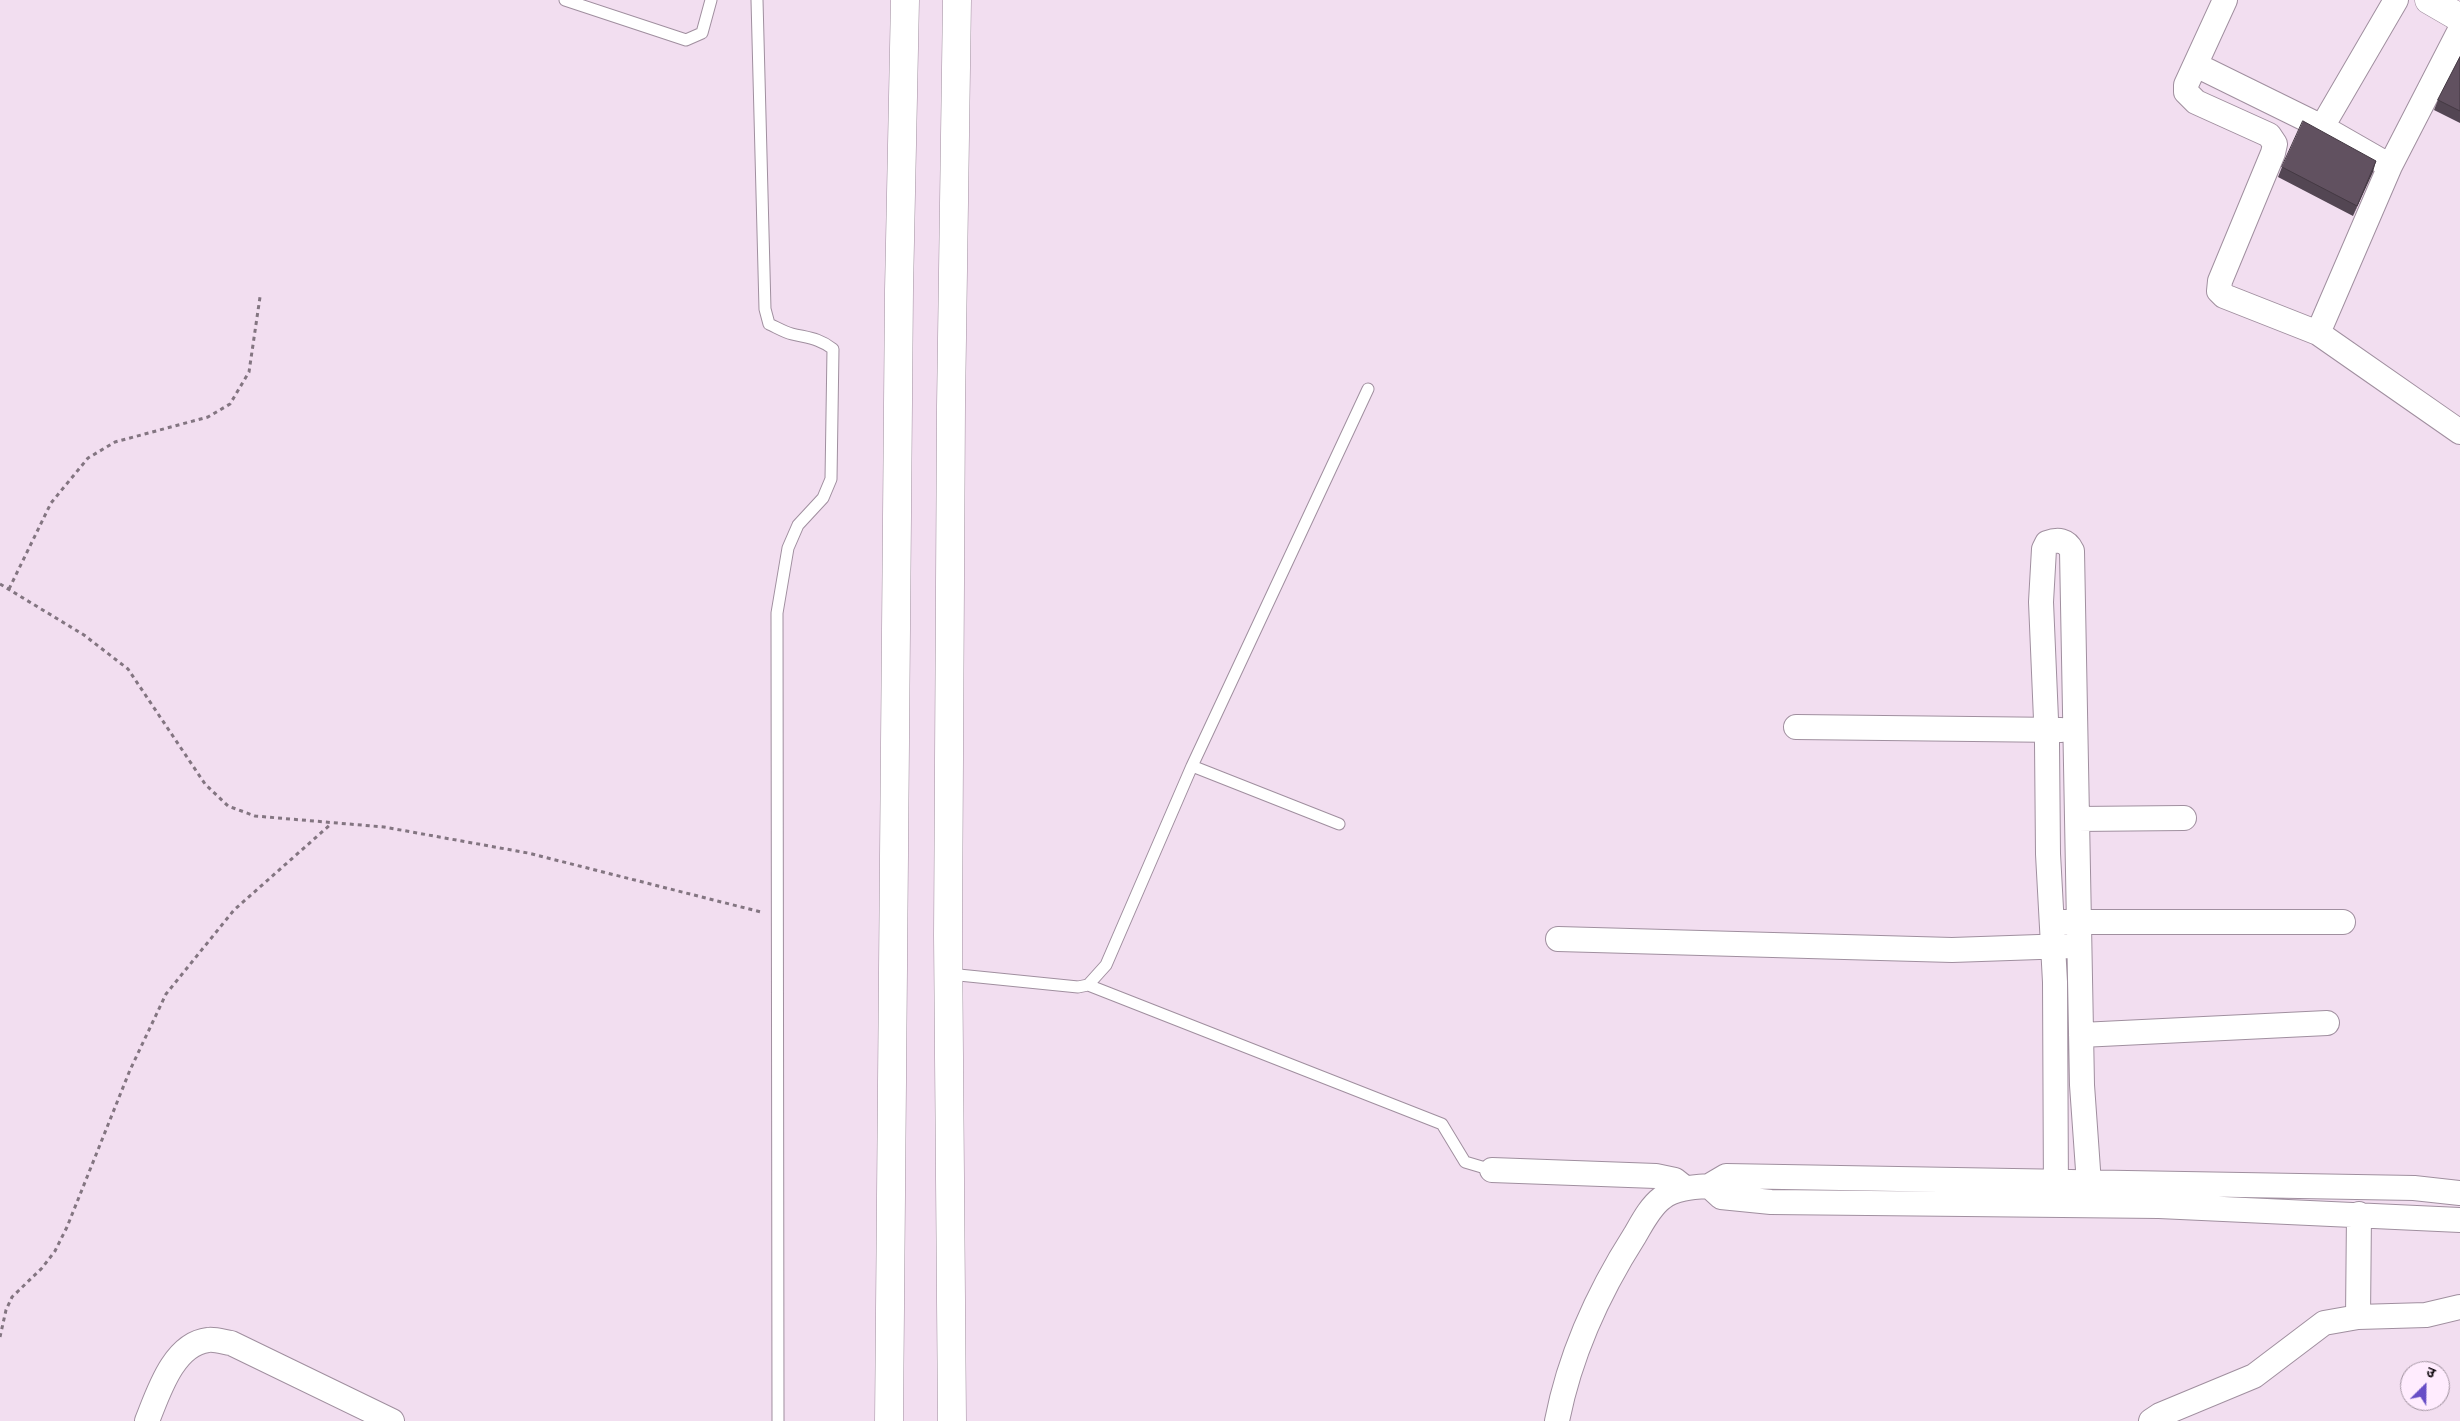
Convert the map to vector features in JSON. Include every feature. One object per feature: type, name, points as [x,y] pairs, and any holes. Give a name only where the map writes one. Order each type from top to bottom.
[{"type":"street","points":[[889,1421],[899,330],[905,0]]},
{"type":"street","points":[[952,1421],[949,974],[951,406],[958,0]]},
{"type":"street","points":[[2225,0],[2186,85],[2186,92],[2192,100],[2269,135],[2275,144],[2220,281],[2219,291],[2224,296],[2318,333],[2460,432]]},
{"type":"street","points":[[2322,127],[2396,0]]},
{"type":"street","points":[[2429,0],[2460,18]]},
{"type":"street","points":[[2318,333],[2390,166],[2460,30]]},
{"type":"street","points":[[2196,64],[2322,127],[2390,166]]},
{"type":"street","points":[[2056,1194],[2055,982],[2051,946],[2052,923],[2048,854],[2041,602],[2044,549],[2047,543],[2053,540],[2064,541],[2069,544],[2072,551],[2082,1085],[2090,1182],[2090,1205]]},
{"type":"street","points":[[1796,727],[2076,729]]},
{"type":"street","points":[[2077,819],[2184,818]]},
{"type":"street","points":[[2052,923],[2079,920],[2343,922]]},
{"type":"street","points":[[1558,939],[1952,950],[2080,946]]},
{"type":"street","points":[[2081,1035],[2327,1024]]},
{"type":"street","points":[[1492,1170],[1656,1176],[1675,1180],[1685,1188]]},
{"type":"street","points":[[1557,1421],[1563,1388],[1574,1353],[1592,1312],[1626,1248],[1662,1198],[1685,1188],[1709,1186],[1721,1197],[1771,1202],[2056,1194],[2090,1182],[2414,1188],[2460,1194]]},
{"type":"street","points":[[2056,1194],[2090,1205],[2359,1214],[2460,1220]]},
{"type":"street","points":[[2358,1317],[2359,1214]]},
{"type":"street","points":[[2151,1421],[2160,1415],[2254,1376],[2324,1323],[2358,1317],[2426,1315],[2460,1307]]},
{"type":"street","points":[[147,1421],[166,1374],[188,1348],[208,1340],[231,1343],[392,1421]]},
{"type":"lane","points":[[565,0],[686,40],[702,33],[711,0]]},
{"type":"lane","points":[[757,0],[764,309],[769,324],[791,334],[810,336],[823,341],[833,349],[831,479],[823,498],[798,525],[788,548],[777,613],[778,1421]]},
{"type":"lane","points":[[949,974],[1078,987],[1088,984],[1106,964],[1192,766],[1368,388]]},
{"type":"lane","points":[[1192,766],[1339,824]]},
{"type":"lane","points":[[1088,984],[1442,1124],[1465,1162],[1492,1170]]},
{"type":"path","points":[[9,590],[51,503],[88,458],[115,442],[208,417],[230,404],[249,372],[260,297]]},
{"type":"path","points":[[0,584],[84,635],[128,669],[204,784],[228,806],[255,816],[384,827],[528,853],[778,916]]},
{"type":"path","points":[[0,1337],[6,1310],[12,1297],[42,1268],[55,1251],[67,1227],[130,1070],[166,994],[234,910],[332,823]]},
{"type":"building","points":[[2460,57],[2460,111],[2438,100]]},
{"type":"building","points":[[2303,121],[2376,161],[2357,206],[2282,167]]}]
